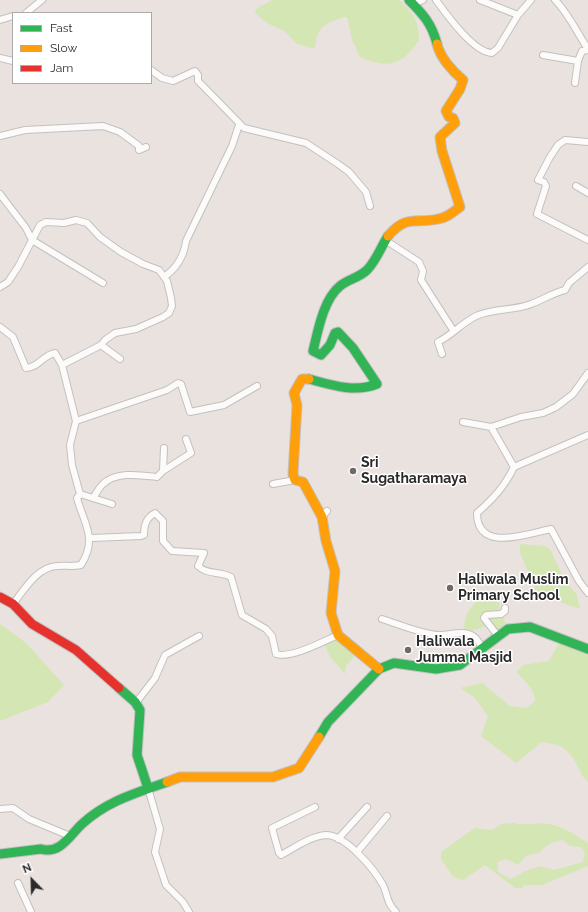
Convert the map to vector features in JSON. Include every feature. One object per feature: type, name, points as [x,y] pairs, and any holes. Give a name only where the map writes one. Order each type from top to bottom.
[{"type":"street","points":[[27,12],[42,0]]},
{"type":"street","points":[[411,2],[423,0]]},
{"type":"street","points":[[436,0],[457,28],[487,53],[492,53],[498,48],[518,15],[531,0]]},
{"type":"street","points":[[480,0],[518,15]]},
{"type":"street","points":[[555,0],[567,14],[588,50],[582,51],[578,61],[575,83]]},
{"type":"street","points":[[295,480],[293,474],[297,405],[294,393],[302,379],[304,378],[341,387],[372,387],[376,384],[375,379],[353,348],[338,332],[335,333],[330,345],[321,354],[316,354],[313,351],[329,302],[339,286],[357,278],[366,270],[386,240],[404,222],[412,219],[438,219],[451,214],[460,207],[442,151],[440,137],[455,123],[453,118],[449,117],[446,111],[450,101],[456,96],[462,85],[462,80],[454,73],[438,48],[431,24],[411,2]]},
{"type":"street","points":[[0,20],[12,16]]},
{"type":"street","points":[[543,55],[578,61]]},
{"type":"street","points":[[0,58],[12,61]]},
{"type":"street","points":[[152,71],[162,78],[173,81],[195,71],[198,75],[198,80],[239,125],[244,128],[306,143],[349,172],[366,192],[370,206]]},
{"type":"street","points":[[164,276],[172,271],[179,262],[185,250],[186,240],[229,150],[239,125]]},
{"type":"street","points":[[0,136],[25,130],[103,126],[120,132],[139,146],[140,150],[146,147]]},
{"type":"street","points":[[587,140],[565,140],[558,145],[538,180],[544,182],[546,186],[537,214],[588,240]]},
{"type":"street","points":[[576,186],[588,193]]},
{"type":"street","points":[[0,194],[26,228],[32,240],[103,282]]},
{"type":"street","points":[[0,287],[8,282],[18,267],[40,225],[46,222],[64,223],[76,220],[87,223],[100,237],[121,252],[142,264],[159,270],[164,276],[171,298],[172,306],[169,313],[136,329],[115,333],[101,345],[62,365]]},
{"type":"street","points":[[386,240],[419,262],[423,271],[421,280],[453,330]]},
{"type":"street","points":[[442,354],[438,342],[453,330],[477,316],[503,309],[530,305],[554,292],[565,290],[569,283],[588,267]]},
{"type":"street","points":[[0,327],[13,338],[26,368],[31,368],[49,354],[55,353],[62,365],[76,421],[70,445],[72,465],[80,494],[77,498],[91,538],[85,558],[81,565],[68,567],[56,566],[42,571],[32,580],[13,604]]},
{"type":"street","points":[[101,345],[120,359]]},
{"type":"street","points":[[462,422],[491,427],[521,417],[543,413],[556,407],[573,394],[588,373]]},
{"type":"street","points":[[76,421],[167,390],[178,383],[181,384],[190,412],[224,405],[257,386]]},
{"type":"street","points":[[491,427],[514,467]]},
{"type":"street","points":[[588,435],[514,467],[506,482],[492,501],[477,513],[477,523],[487,535],[495,538],[511,537],[551,529],[579,581],[588,593]]},
{"type":"street","points":[[93,498],[103,484],[113,479],[130,474],[157,477],[163,471],[191,453],[186,440]]},
{"type":"street","points":[[163,471],[164,448]]},
{"type":"street","points":[[273,484],[295,480],[303,482],[324,514],[326,541],[335,571],[331,613],[338,635],[379,669]]},
{"type":"street","points":[[80,494],[112,504]]},
{"type":"street","points":[[91,538],[144,535],[144,526],[149,517],[155,513],[163,521],[163,541],[169,548],[172,550],[204,553],[198,566],[203,571],[225,574],[231,577],[242,615],[266,629],[272,636],[276,654],[280,656],[302,650],[338,635]]},
{"type":"street","points":[[0,597],[13,604],[32,624],[76,650],[140,710],[137,755],[160,829],[155,852],[166,885],[183,902],[189,912]]},
{"type":"street","points":[[498,636],[484,622],[484,618],[486,615],[501,614],[505,611],[505,608]]},
{"type":"street","points":[[382,619],[424,633],[440,635],[457,632],[473,636],[478,640],[482,649]]},
{"type":"street","points":[[0,854],[41,849],[47,851],[62,846],[82,824],[108,804],[180,777],[273,776],[299,768],[328,722],[379,669],[400,663],[436,669],[460,665],[508,629],[530,627],[588,649]]},
{"type":"street","points":[[135,704],[155,678],[165,655],[199,636]]},
{"type":"street","points":[[338,838],[367,807]]},
{"type":"street","points":[[0,809],[13,808],[29,819],[70,836]]},
{"type":"street","points":[[315,808],[272,828],[279,854],[281,855],[317,837],[327,835],[338,838],[357,852],[375,872],[384,887],[389,905],[396,912]]},
{"type":"street","points":[[357,852],[387,816]]},
{"type":"street","points":[[18,883],[31,912]]},
{"type":"green space","points":[[272,0],[400,0],[416,22],[419,40],[407,55],[394,63],[386,64],[370,61],[360,57],[352,40],[347,17],[343,17],[330,22],[319,31],[315,49],[297,44],[284,31],[267,23],[255,13],[256,9]]},
{"type":"green space","points":[[520,544],[544,546],[550,549],[565,581],[577,595],[580,609],[562,603],[535,589],[520,552]]},
{"type":"green space","points":[[494,591],[500,593],[499,607],[508,629],[501,633],[486,626],[464,633],[467,614],[481,594]]},
{"type":"green space","points":[[0,624],[26,643],[64,685],[48,702],[0,721]]},
{"type":"green space","points":[[338,635],[358,652],[346,666],[345,674],[330,657],[323,641]]},
{"type":"green space","points":[[562,638],[588,649],[588,782],[583,777],[569,752],[556,745],[542,742],[516,763],[481,736],[488,716],[474,697],[460,688],[482,683],[510,706],[527,708],[535,701],[535,696],[517,672],[523,665],[549,661]]},
{"type":"green space","points":[[502,824],[544,824],[553,825],[564,829],[588,843],[588,866],[542,885],[525,885],[521,888],[515,888],[485,865],[463,880],[453,877],[441,859],[441,852],[475,828],[492,830]],"holes":[[[563,840],[570,846],[581,847],[585,853],[583,862],[554,870],[540,866],[530,869],[510,879],[498,872],[497,862],[506,859],[518,865],[526,856],[541,852],[545,847],[553,843]]]},
{"type":"traffic: fast","points":[[409,0],[426,20],[437,44]]},
{"type":"traffic: fast","points":[[309,379],[334,386],[352,388],[369,387],[377,384],[353,348],[338,332],[335,333],[330,345],[321,355],[313,351],[319,325],[329,299],[340,286],[361,275],[367,270],[376,258],[388,236]]},
{"type":"traffic: fast","points":[[319,737],[328,722],[379,669],[394,663],[436,669],[460,665],[508,629],[530,627],[588,649]]},
{"type":"traffic: fast","points":[[119,688],[135,702],[140,710],[137,755],[148,788]]},
{"type":"traffic: fast","points":[[0,854],[41,849],[48,850],[59,847],[82,824],[101,809],[122,798],[167,782]]},
{"type":"traffic: slow","points":[[388,236],[395,229],[406,222],[441,218],[460,207],[442,151],[440,137],[455,123],[453,118],[449,117],[446,111],[460,89],[463,80],[447,64],[437,44]]},
{"type":"traffic: slow","points":[[309,379],[302,379],[294,393],[297,405],[293,474],[295,480],[303,482],[322,517],[326,541],[335,571],[331,613],[338,635],[379,669]]},
{"type":"traffic: slow","points":[[167,782],[180,777],[273,777],[299,768],[319,737]]},
{"type":"traffic: jam","points":[[0,597],[13,604],[32,624],[76,650],[119,688]]},
{"type":"place","name":"Sri Sugatharamaya","points":[[353,471]]},
{"type":"place","name":"Haliwala Muslim Primary School","points":[[450,588]]},
{"type":"place","name":"Haliwala Jumma Masjid","points":[[408,650]]}]
